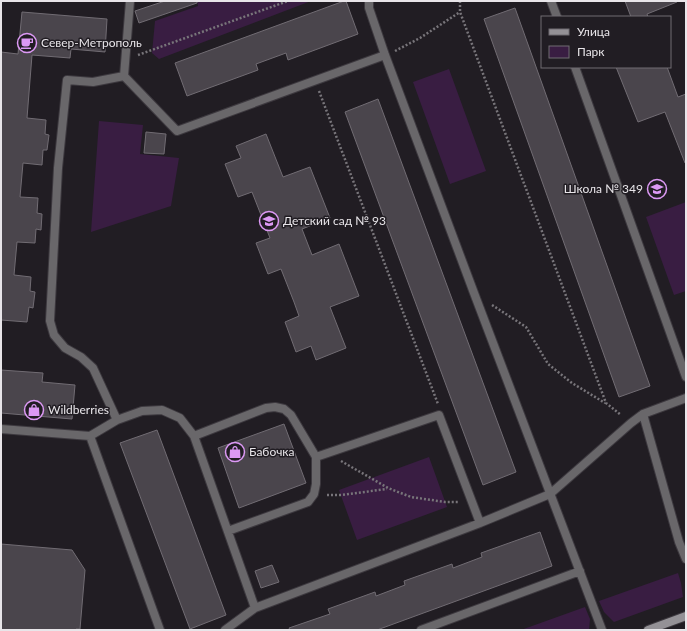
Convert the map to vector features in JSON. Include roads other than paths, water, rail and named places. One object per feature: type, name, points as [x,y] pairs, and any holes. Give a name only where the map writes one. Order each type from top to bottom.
[{"type":"main road","points":[[648,630],[686,616]]},
{"type":"lane","points":[[130,1],[124,76],[177,131],[385,55]]},
{"type":"lane","points":[[369,1],[369,8],[385,55],[602,630]]},
{"type":"lane","points":[[551,1],[557,16]]},
{"type":"lane","points":[[575,68],[686,378]]},
{"type":"lane","points":[[117,420],[93,368],[81,357],[65,348],[54,335],[50,321],[58,168],[67,80],[93,82],[124,76]]},
{"type":"lane","points":[[225,630],[255,608],[480,523],[550,494],[643,414],[686,398]]},
{"type":"lane","points":[[194,436],[266,408],[275,407],[284,409],[291,415],[316,457],[316,484],[314,494],[308,502],[228,531]]},
{"type":"lane","points":[[1,429],[90,436],[117,420],[142,410],[162,410],[180,418],[194,436],[255,608]]},
{"type":"lane","points":[[643,414],[683,540],[686,559]]},
{"type":"lane","points":[[316,457],[439,415],[480,523]]},
{"type":"lane","points":[[90,436],[160,630]]},
{"type":"lane","points":[[421,630],[580,571]]},
{"type":"place","name":"Север-Метрополь","points":[[27,43]]},
{"type":"place","name":"Школа № 349","points":[[657,189]]},
{"type":"place","name":"Детский сад № 93","points":[[269,221]]},
{"type":"place","name":"Wildberries","points":[[34,410]]},
{"type":"place","name":"Бабочка","points":[[235,452]]}]
